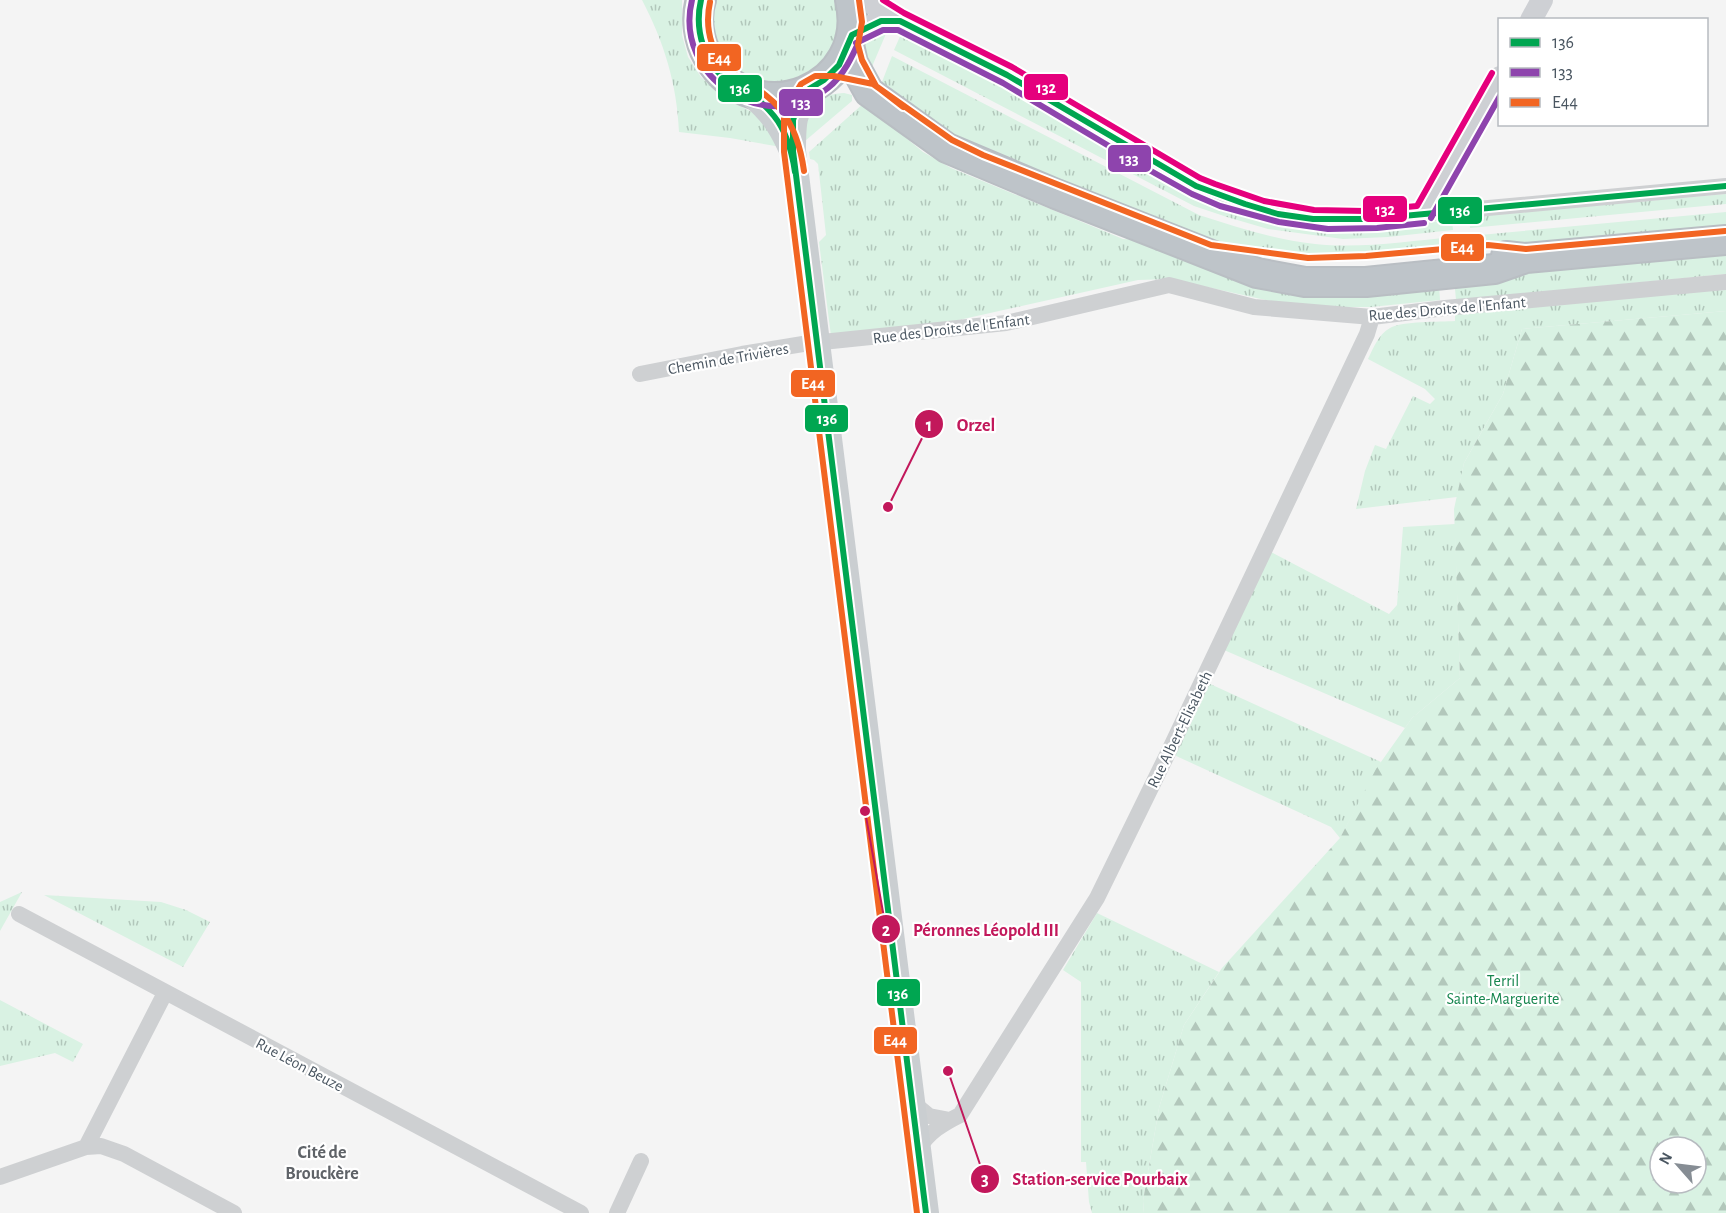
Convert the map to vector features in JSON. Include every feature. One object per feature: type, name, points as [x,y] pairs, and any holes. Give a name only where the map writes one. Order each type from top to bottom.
[{"type":"highway","points":[[699,1],[698,27],[703,49],[714,68],[731,84],[751,94],[762,97],[784,97],[813,87],[839,64],[850,40],[853,21],[850,0]]},
{"type":"highway","points":[[850,40],[853,63],[868,92]]},
{"type":"highway","points":[[813,87],[834,85],[868,92],[947,148],[1065,198],[1209,254],[1308,267],[1367,265],[1477,254],[1526,258],[1726,240]]},
{"type":"main road","points":[[813,87],[797,108],[793,120],[793,151],[815,343],[926,1213]]},
{"type":"main road","points":[[751,94],[779,122],[793,151]]},
{"type":"street","points":[[866,0],[900,21],[1007,75],[1196,186],[1223,198],[1281,213],[1329,220],[1377,219],[1726,186]]},
{"type":"street","points":[[1532,18],[1542,0]]},
{"type":"street","points":[[850,40],[881,21],[900,21]]},
{"type":"street","points":[[1423,214],[1498,81]]},
{"type":"street","name":"Rue des Droits de l'Enfant","points":[[815,343],[1006,323],[1170,285],[1254,307],[1372,317],[1726,282]]},
{"type":"street","name":"Rue Albert-Elisabeth","points":[[918,1149],[935,1128],[960,1115],[1097,898],[1202,684],[1372,317]]},
{"type":"street","name":"Chemin de Trivières","points":[[640,374],[742,354],[815,343]]},
{"type":"street","name":"Rue Léon Beuze","points":[[19,914],[581,1213]]},
{"type":"street","points":[[86,1148],[165,993]]},
{"type":"street","points":[[912,1102],[929,1116],[950,1120]]},
{"type":"street","points":[[0,1178],[86,1148],[101,1146],[124,1154],[234,1213]]},
{"type":"street","points":[[616,1213],[641,1161]]},
{"type":"green space","points":[[642,0],[682,0],[682,35],[688,57],[701,77],[726,99],[762,117],[781,147],[679,132],[678,114],[668,64],[657,32]]},
{"type":"green space","points":[[714,0],[835,0],[838,27],[830,50],[815,67],[795,78],[773,83],[751,79],[731,67],[717,45],[712,22]]},
{"type":"green space","points":[[888,29],[868,76],[862,41]]},
{"type":"green space","points":[[902,32],[995,77],[1188,192],[1359,228],[1452,220],[1453,230],[1343,239],[1268,229],[1194,206],[894,50]]},
{"type":"green space","points":[[892,56],[1199,215],[1271,236],[1315,244],[1367,245],[1454,237],[1456,251],[1311,261],[1273,258],[1228,249],[984,156],[880,87]]},
{"type":"green space","points":[[844,93],[852,95],[852,101],[805,141],[804,111],[822,98]]},
{"type":"green space","points":[[864,103],[923,152],[951,168],[1123,239],[1145,240],[1211,265],[1439,285],[1440,300],[1371,307],[1312,307],[1270,301],[1171,279],[1138,280],[941,324],[831,336],[819,242],[826,235],[818,164],[810,159],[809,152]]},
{"type":"green space","points":[[1726,194],[1726,204],[1470,228],[1469,217]]},
{"type":"green space","points":[[1726,212],[1726,230],[1514,250],[1471,250],[1469,236]]},
{"type":"green space","points":[[1726,248],[1726,274],[1456,300],[1454,278]]},
{"type":"green space","points":[[1726,288],[1726,311],[1522,329],[1503,394],[1464,463],[1457,497],[1356,509],[1365,471],[1375,445],[1386,449],[1413,396],[1430,404],[1435,399],[1425,389],[1368,359],[1379,338],[1390,328],[1412,323],[1455,321],[1455,313]]},
{"type":"green space","name":"Terril Sainte-Marguerite","points":[[1726,311],[1726,1213],[1144,1213],[1143,1201],[1159,1108],[1184,1025],[1222,968],[1340,838],[1376,769],[1412,718],[1460,678],[1454,509],[1464,463],[1503,394],[1522,329]]},
{"type":"green space","points":[[1455,524],[1460,678],[1412,718],[1405,728],[1224,650],[1271,552],[1389,614],[1397,605],[1403,527]]},
{"type":"green space","points":[[1208,683],[1381,762],[1340,838],[1331,827],[1174,755]]},
{"type":"green space","points":[[22,892],[0,931],[0,902]]},
{"type":"green space","points":[[44,895],[161,902],[186,910],[210,922],[183,967]]},
{"type":"green space","points":[[1097,913],[1219,972],[1184,1025],[1159,1108],[1143,1201],[1144,1213],[1092,1213],[1086,1162],[1081,1162],[1081,982],[1063,970]]},
{"type":"green space","points":[[0,1000],[83,1044],[73,1062],[55,1053],[0,1066]]},
{"type":"transit line","name":"133","points":[[692,0],[690,28],[696,53],[710,75],[729,92],[752,102],[777,106],[803,102],[828,88],[843,72],[860,39]]},
{"type":"transit line","name":"136","points":[[701,0],[700,34],[708,56],[721,75],[754,96],[774,116],[788,142],[795,172]]},
{"type":"transit line","name":"E44","points":[[859,0],[862,22],[858,45],[862,60],[876,86],[903,107]]},
{"type":"transit line","name":"132","points":[[883,0],[904,13],[1012,67],[1200,178],[1264,201],[1314,210],[1365,211],[1417,206],[1492,73]]},
{"type":"transit line","name":"E44","points":[[710,2],[709,33],[721,62],[728,70],[766,95],[781,110],[797,139],[804,171]]},
{"type":"transit line","name":"136","points":[[926,1213],[793,151],[793,120],[797,108],[809,89],[824,80],[839,65],[852,35],[881,21],[900,21],[1007,75],[1196,186],[1278,214],[1313,219],[1371,219],[1726,186]]},
{"type":"transit line","name":"133","points":[[856,43],[883,30],[898,30],[1003,83],[1151,171],[1192,194],[1220,206],[1279,222],[1328,229],[1377,228],[1424,223]]},
{"type":"transit line","name":"E44","points":[[917,1213],[784,152],[784,118],[801,84],[815,76],[834,76],[873,84],[952,140],[983,155],[1211,245],[1308,258],[1366,256],[1488,245],[1526,249],[1725,231]]},
{"type":"transit line","name":"133","points":[[1431,218],[1498,100]]},
{"type":"place","name":"Orzel","points":[[888,507]]},
{"type":"place","name":"Péronnes Léopold III","points":[[865,811]]},
{"type":"place","name":"Station-service Pourbaix","points":[[948,1071]]},
{"type":"district","name":"Cité de Brouckère","points":[[322,1162]]}]
